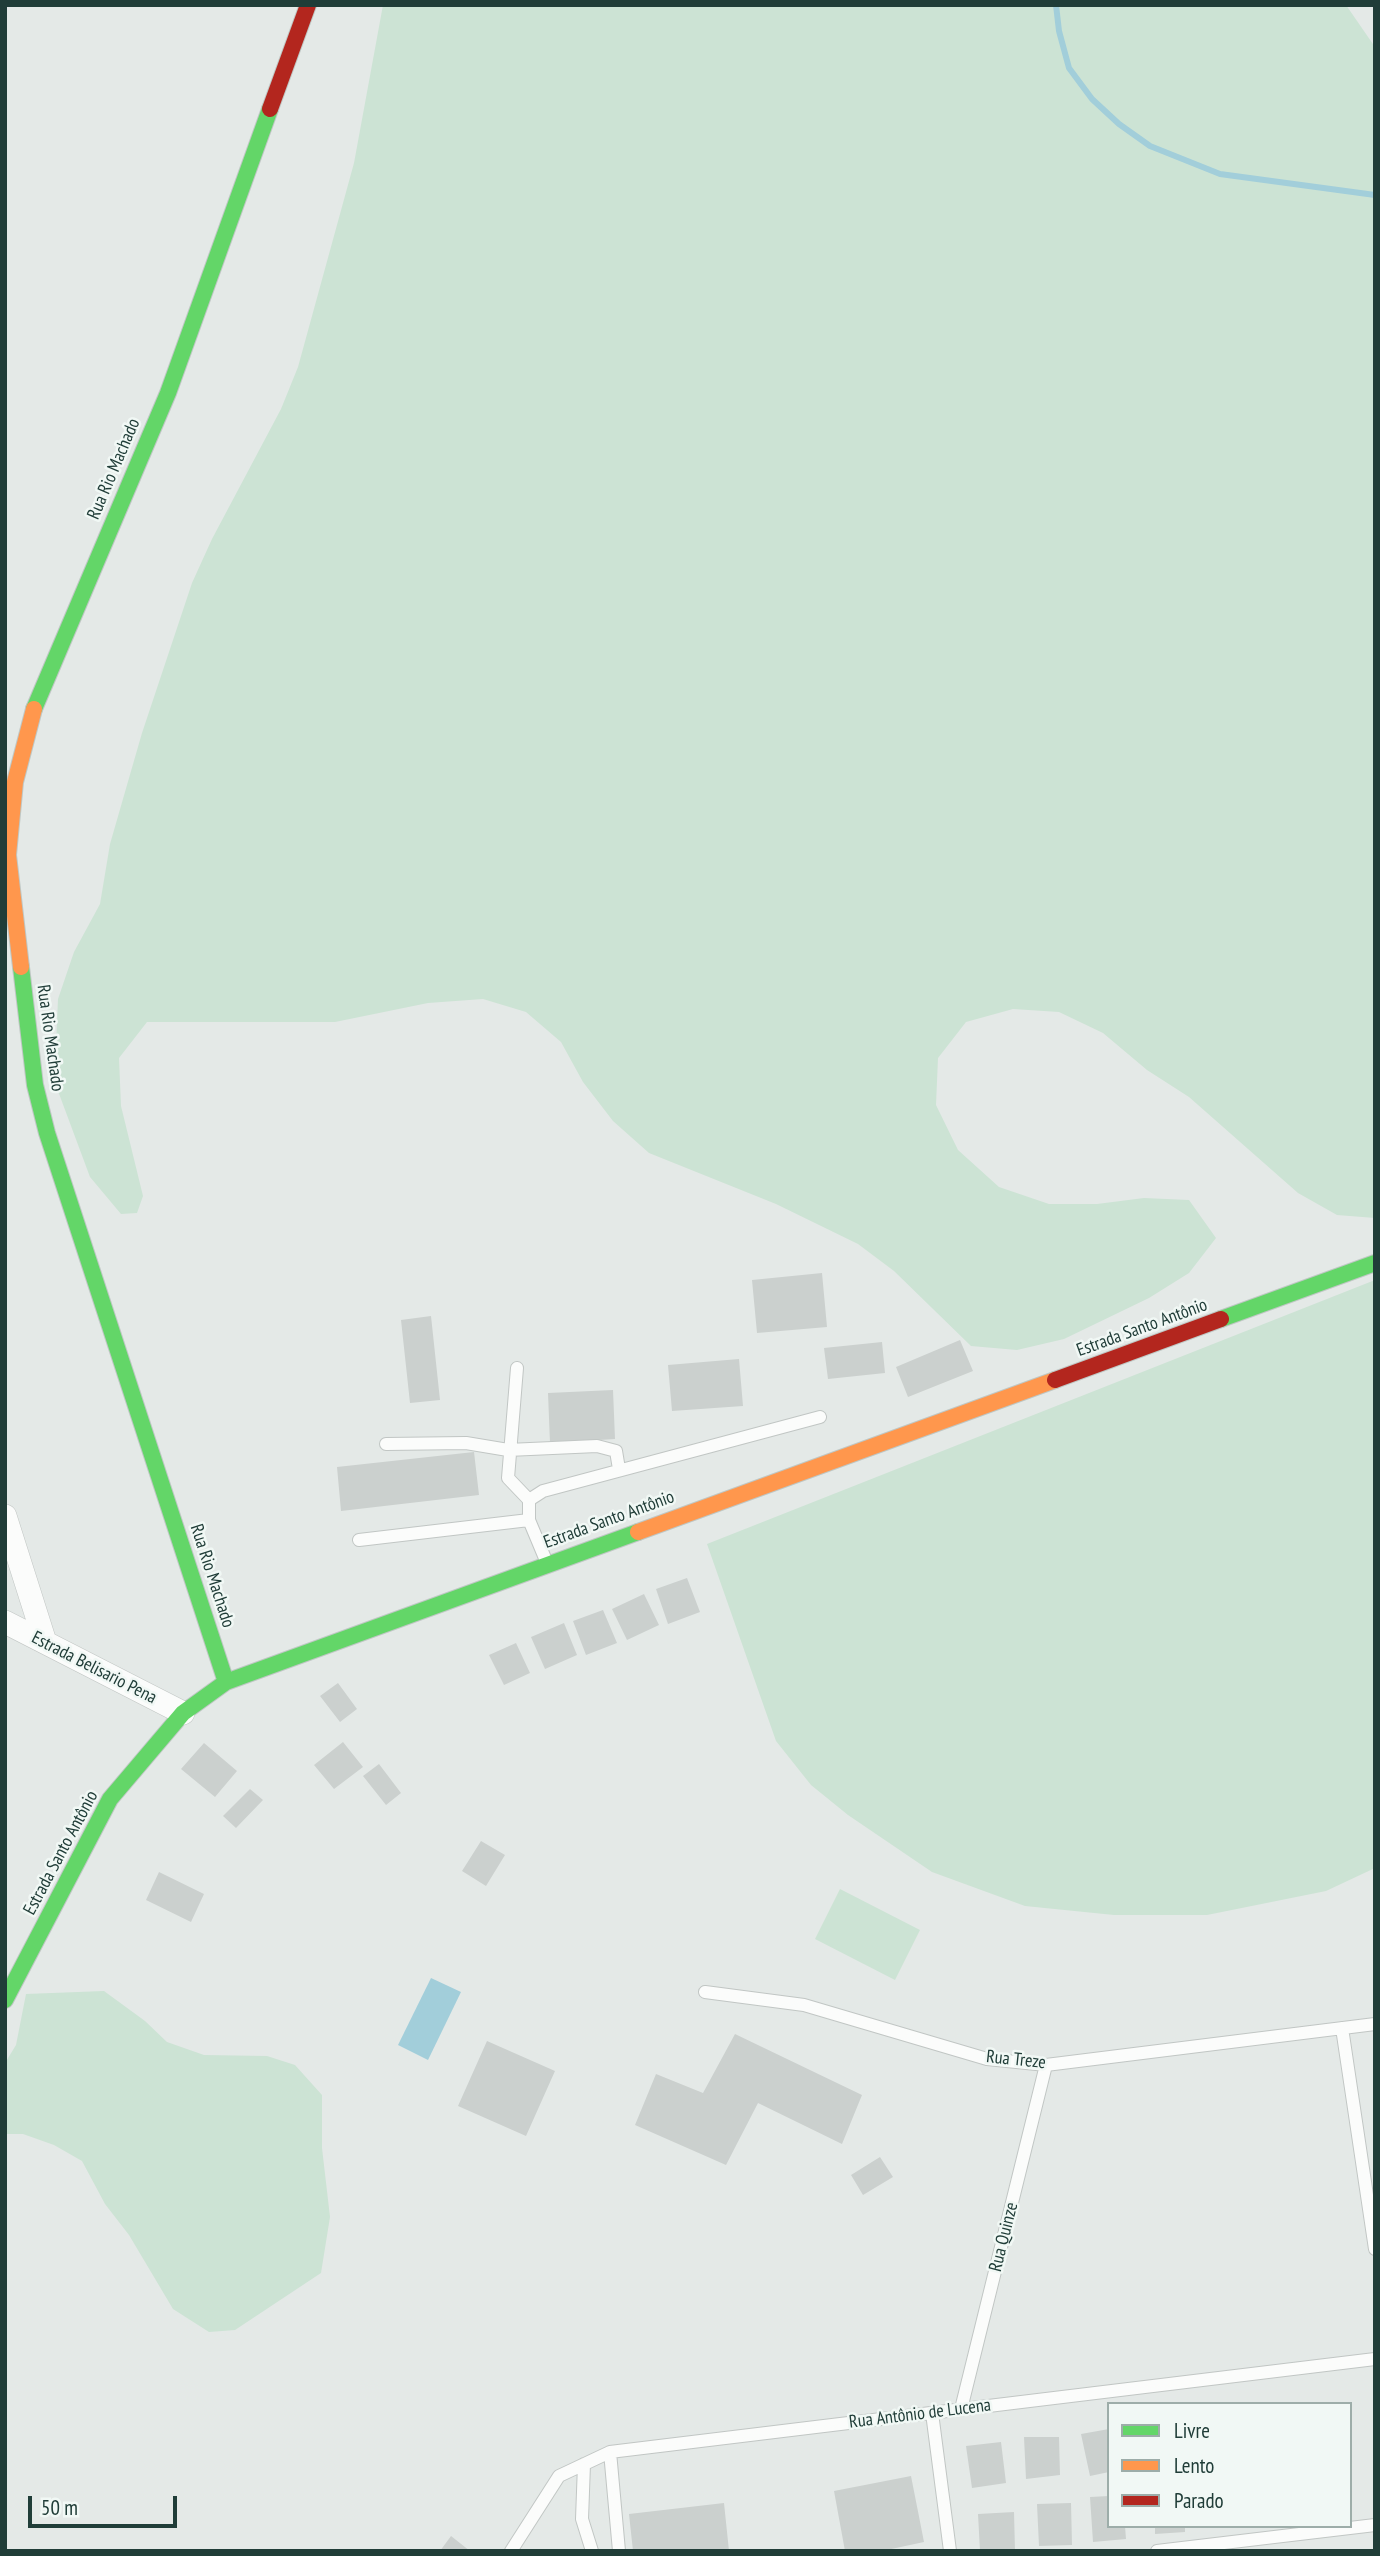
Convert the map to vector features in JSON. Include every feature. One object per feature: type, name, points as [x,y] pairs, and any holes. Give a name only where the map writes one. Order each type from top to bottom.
[{"type":"street","name":"Rua Rio Machado","points":[[226,1682],[47,1133],[35,1085],[8,855],[15,782],[23,738],[41,688],[168,393],[308,5]]},
{"type":"street","name":"Estrada Santo Antônio","points":[[5,2000],[12,1970],[110,1799],[183,1713],[226,1682],[1375,1263]]},
{"type":"street","points":[[5,1516],[45,1642]]},
{"type":"street","name":"Estrada Belisario Pena","points":[[5,1622],[183,1713]]},
{"type":"lane","points":[[517,1368],[508,1450],[508,1478],[529,1500],[529,1520],[547,1563]]},
{"type":"lane","points":[[529,1500],[543,1491],[619,1469],[820,1417]]},
{"type":"lane","points":[[386,1444],[466,1443],[508,1450],[612,1448],[616,1451],[619,1469]]},
{"type":"lane","points":[[359,1540],[529,1520]]},
{"type":"lane","name":"Rua Treze","points":[[705,1992],[804,2005],[987,2059],[1046,2065],[1375,2024]]},
{"type":"lane","points":[[1342,2028],[1371,2194],[1375,2249]]},
{"type":"lane","name":"Rua Quinze","points":[[961,2409],[1046,2065]]},
{"type":"lane","name":"Rua Antônio de Lucena","points":[[511,2551],[559,2476],[610,2452],[1375,2359]]},
{"type":"lane","points":[[932,2413],[950,2551]]},
{"type":"lane","points":[[610,2452],[620,2551]]},
{"type":"lane","points":[[584,2464],[583,2519],[592,2551]]},
{"type":"lane","points":[[1352,2528],[1375,2525]]},
{"type":"lane","points":[[1157,2551],[1350,2528]]},
{"type":"green space","points":[[383,5],[1346,5],[1375,47],[1375,1218],[1337,1215],[1298,1193],[1189,1097],[1147,1070],[1103,1033],[1059,1012],[1013,1009],[966,1022],[938,1058],[936,1105],[958,1150],[999,1187],[1049,1204],[1097,1204],[1144,1198],[1189,1200],[1216,1238],[1189,1273],[1149,1298],[1064,1339],[1017,1350],[971,1346],[894,1271],[858,1244],[776,1204],[649,1153],[613,1121],[583,1082],[561,1042],[526,1012],[483,999],[428,1003],[335,1022],[147,1022],[119,1058],[121,1106],[143,1196],[137,1213],[121,1214],[90,1177],[58,1091],[58,999],[74,952],[100,904],[110,844],[142,733],[192,583],[212,539],[281,409],[298,367],[354,163]]},
{"type":"green space","points":[[1375,1280],[1375,1868],[1326,1891],[1207,1915],[1114,1915],[1025,1906],[932,1872],[848,1815],[811,1785],[776,1741],[707,1544]]},
{"type":"green space","points":[[840,1889],[920,1930],[895,1980],[815,1939]]},
{"type":"green space","points":[[104,1991],[145,2021],[167,2042],[204,2055],[267,2056],[295,2065],[322,2095],[322,2148],[330,2217],[321,2273],[235,2330],[209,2332],[173,2309],[129,2235],[105,2204],[82,2161],[54,2145],[23,2134],[5,2134],[5,2063],[16,2045],[26,1994]]},
{"type":"water","points":[[431,1978],[461,1992],[428,2060],[398,2045]]},
{"type":"building","points":[[822,1273],[827,1327],[757,1333],[752,1280]]},
{"type":"building","points":[[431,1316],[440,1400],[410,1403],[401,1320]]},
{"type":"building","points":[[960,1340],[973,1371],[908,1397],[896,1367]]},
{"type":"building","points":[[882,1342],[885,1373],[828,1379],[824,1348]]},
{"type":"building","points":[[739,1359],[743,1406],[672,1411],[668,1365]]},
{"type":"building","points":[[613,1390],[615,1439],[550,1443],[548,1393]]},
{"type":"building","points":[[474,1452],[479,1495],[341,1511],[337,1467]]},
{"type":"building","points":[[687,1578],[700,1612],[668,1624],[656,1589]]},
{"type":"building","points":[[644,1594],[659,1625],[627,1640],[612,1609]]},
{"type":"building","points":[[603,1610],[617,1643],[586,1655],[573,1621]]},
{"type":"building","points":[[564,1623],[577,1655],[545,1669],[531,1637]]},
{"type":"building","points":[[516,1643],[530,1673],[504,1685],[489,1655]]},
{"type":"building","points":[[338,1683],[357,1709],[340,1722],[320,1696]]},
{"type":"building","points":[[343,1742],[363,1767],[334,1789],[314,1765]]},
{"type":"building","points":[[204,1743],[237,1771],[215,1797],[181,1769]]},
{"type":"building","points":[[379,1764],[401,1793],[386,1805],[363,1776]]},
{"type":"building","points":[[250,1789],[263,1800],[236,1828],[223,1816]]},
{"type":"building","points":[[481,1841],[505,1855],[486,1886],[462,1871]]},
{"type":"building","points":[[159,1872],[204,1894],[191,1922],[146,1900]]},
{"type":"building","points":[[735,2034],[862,2095],[842,2144],[758,2103],[726,2165],[635,2125],[656,2074],[703,2093]]},
{"type":"building","points":[[487,2041],[555,2071],[526,2136],[458,2106]]},
{"type":"building","points":[[880,2157],[893,2177],[863,2195],[851,2175]]},
{"type":"building","points":[[1107,2429],[1107,2472],[1090,2476],[1081,2434]]},
{"type":"building","points":[[1024,2437],[1059,2437],[1060,2475],[1026,2479]]},
{"type":"building","points":[[1001,2442],[1006,2483],[972,2488],[966,2446]]},
{"type":"building","points":[[911,2476],[924,2542],[882,2551],[845,2551],[834,2491]]},
{"type":"building","points":[[1107,2496],[1107,2528],[1125,2528],[1126,2539],[1093,2542],[1090,2497]]},
{"type":"building","points":[[724,2503],[729,2551],[633,2551],[629,2514]]},
{"type":"building","points":[[1071,2503],[1072,2545],[1039,2546],[1037,2504]]},
{"type":"building","points":[[1014,2512],[1015,2551],[980,2551],[978,2514]]},
{"type":"building","points":[[1155,2528],[1185,2528],[1185,2532],[1155,2534]]},
{"type":"building","points":[[451,2536],[470,2551],[440,2551]]},
{"type":"waterway","points":[[1056,5],[1059,31],[1069,68],[1092,99],[1119,124],[1150,146],[1220,174],[1375,195]]},
{"type":"traffic: fast","points":[[34,709],[168,393],[270,109]]},
{"type":"traffic: fast","points":[[21,967],[35,1085],[47,1133],[226,1682]]},
{"type":"traffic: fast","points":[[1221,1319],[1375,1263]]},
{"type":"traffic: fast","points":[[5,2000],[110,1799],[183,1713],[226,1682],[638,1532]]},
{"type":"traffic: slow","points":[[21,967],[8,855],[15,782],[34,709]]},
{"type":"traffic: slow","points":[[638,1532],[1055,1380]]},
{"type":"traffic: jam","points":[[270,109],[308,5]]},
{"type":"traffic: jam","points":[[1055,1380],[1221,1319]]}]
